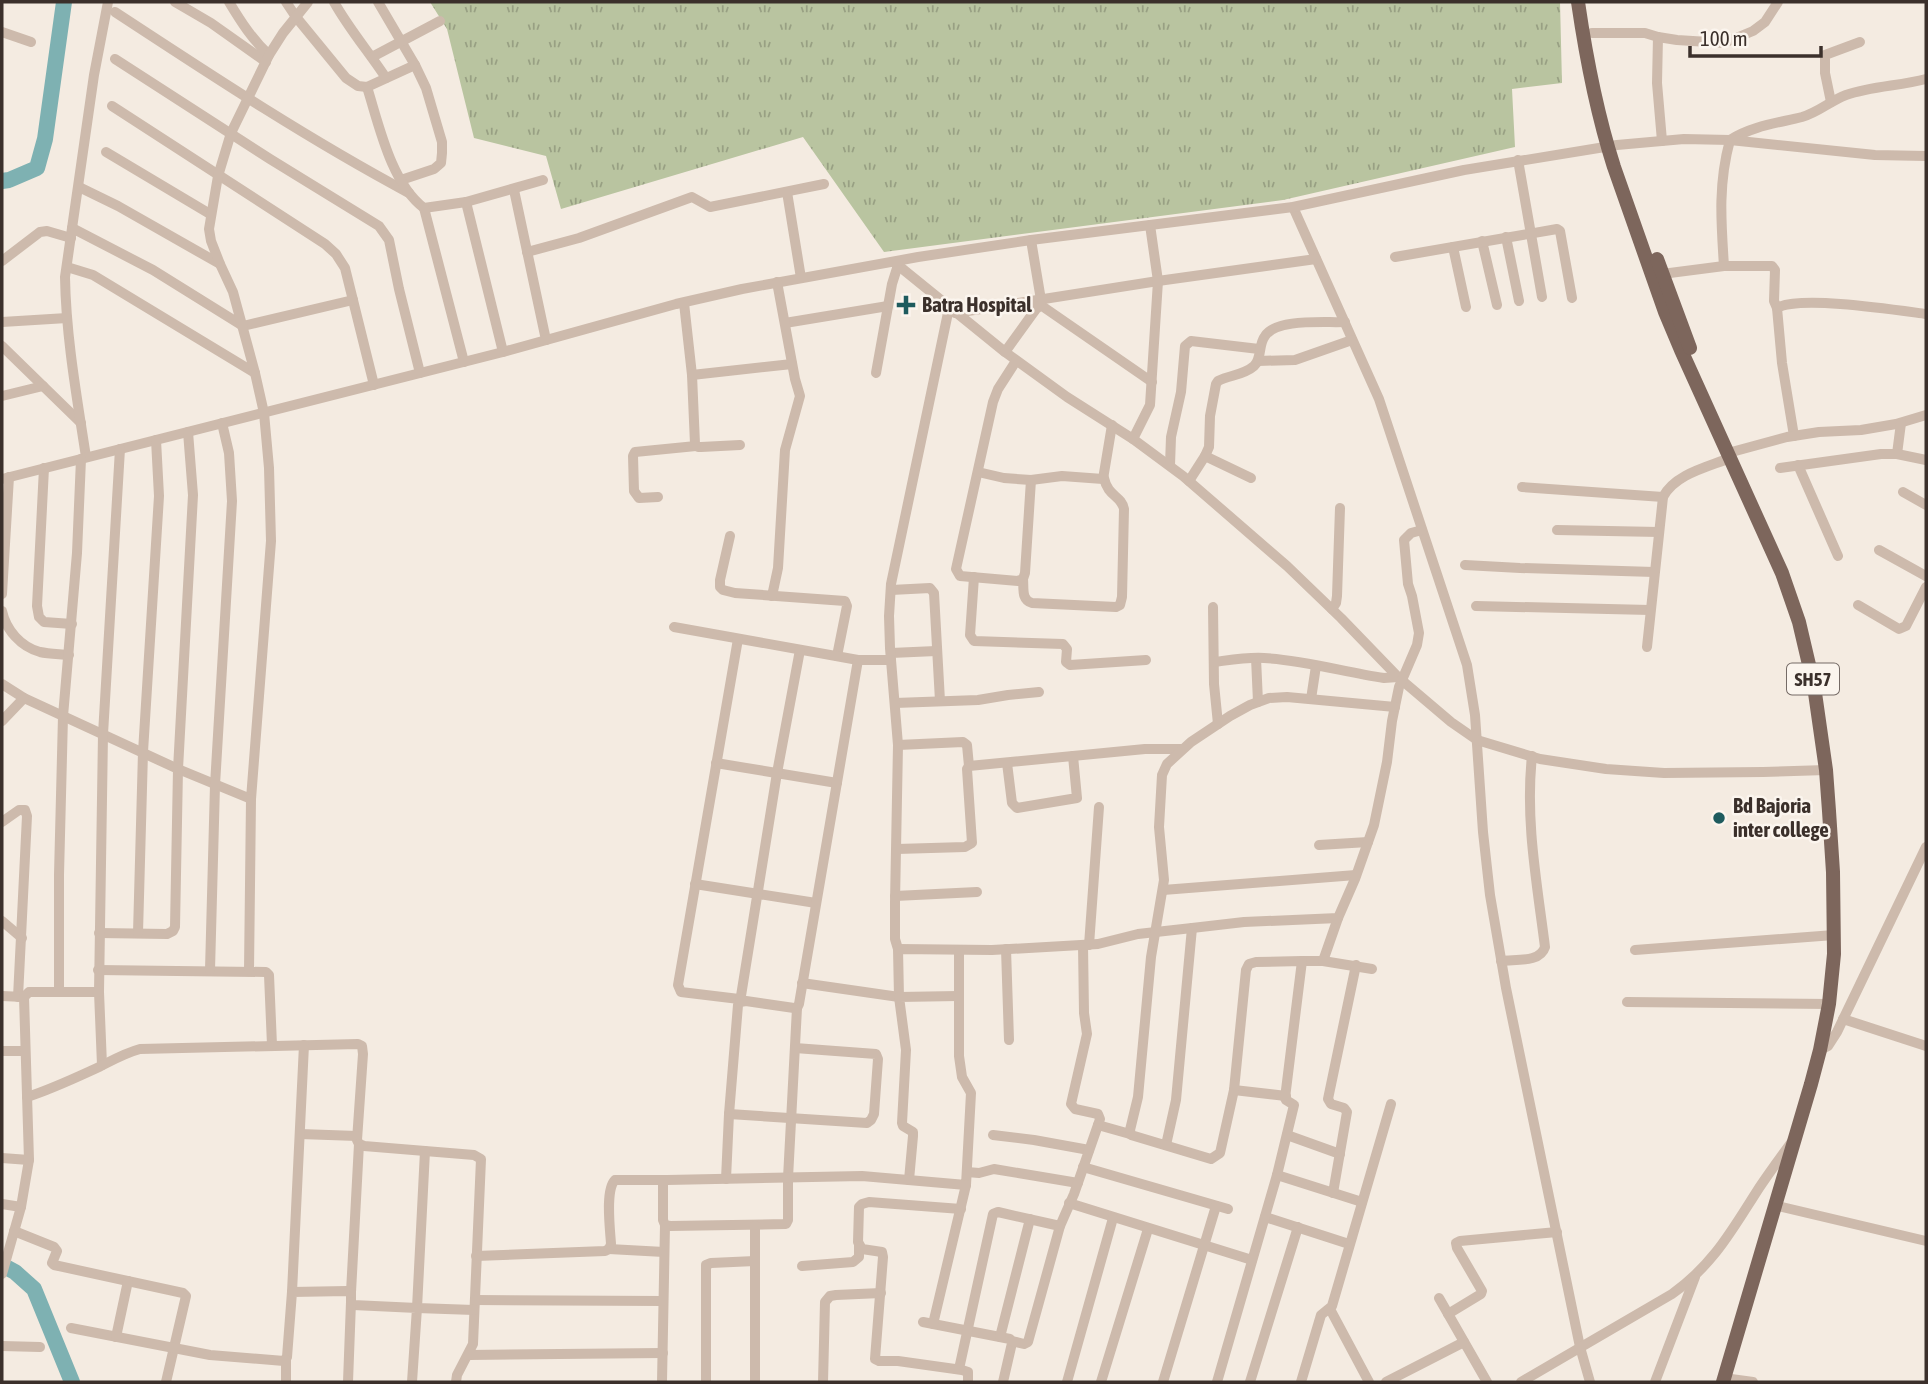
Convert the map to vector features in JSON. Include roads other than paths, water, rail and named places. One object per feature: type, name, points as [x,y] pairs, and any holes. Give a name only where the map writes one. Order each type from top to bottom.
[{"type":"main road","name":"SH57","points":[[1578,2],[1592,79],[1665,312],[1788,569],[1805,618],[1821,684],[1833,757],[1840,870],[1838,985],[1808,1123],[1744,1320]]},
{"type":"main road","name":"SH57","points":[[1586,2],[1612,145],[1622,163],[1689,345],[1782,573],[1799,622],[1814,686],[1826,770],[1835,954],[1824,1048],[1796,1135],[1728,1381]]},
{"type":"street","points":[[59,992],[63,716],[84,458],[67,318],[65,277],[94,75],[108,2]]},
{"type":"street","points":[[175,2],[268,58]]},
{"type":"street","points":[[229,2],[240,22],[268,58]]},
{"type":"street","points":[[286,2],[346,78],[358,86],[367,87],[415,65]]},
{"type":"street","points":[[249,970],[251,799],[271,541],[269,468],[264,413],[255,373],[233,292],[211,241],[209,229],[218,176],[231,133],[268,58],[283,33],[308,2]]},
{"type":"street","points":[[334,2],[386,78]]},
{"type":"street","points":[[378,2],[426,88],[442,142],[441,163],[434,169],[401,180]]},
{"type":"street","points":[[1592,33],[1633,32],[1724,43],[1753,31],[1765,22],[1778,2]]},
{"type":"street","points":[[116,12],[248,99],[409,193]]},
{"type":"street","points":[[372,57],[440,20]]},
{"type":"street","points":[[2,32],[32,43]]},
{"type":"street","points":[[1658,37],[1657,83],[1662,141]]},
{"type":"street","points":[[1831,102],[1824,57],[1860,42]]},
{"type":"street","points":[[115,59],[380,226],[389,240],[420,373]]},
{"type":"street","points":[[1724,266],[1720,194],[1724,159],[1730,140],[1749,130],[1820,111],[1846,95],[1926,79]]},
{"type":"street","points":[[367,87],[401,180],[424,208],[464,362]]},
{"type":"street","points":[[112,106],[316,238],[336,254],[345,268],[374,385]]},
{"type":"street","points":[[2,594],[6,478],[503,352],[684,303],[777,282],[1031,240],[1293,206],[1518,160],[1612,145],[1685,139],[1730,140],[1875,155],[1926,156]]},
{"type":"street","points":[[106,152],[210,214]]},
{"type":"street","points":[[1518,160],[1542,297]]},
{"type":"street","points":[[424,208],[466,202],[543,180]]},
{"type":"street","points":[[527,252],[579,238],[692,197],[710,207],[824,184]]},
{"type":"street","points":[[79,187],[220,264]]},
{"type":"street","points":[[514,190],[545,340]]},
{"type":"street","points":[[787,192],[801,278]]},
{"type":"street","points":[[466,202],[503,352]]},
{"type":"street","points":[[1293,206],[1378,399],[1467,665],[1477,740],[1490,895],[1501,961],[1589,1382]]},
{"type":"street","points":[[1133,439],[1150,405],[1152,382],[1157,281],[1150,225]]},
{"type":"street","points":[[1395,257],[1554,228],[1560,231],[1572,298]]},
{"type":"street","points":[[2,261],[40,232],[72,233],[153,270],[243,326],[353,300]]},
{"type":"street","points":[[1506,237],[1519,301]]},
{"type":"street","points":[[1031,240],[1041,302],[1084,337],[1152,382]]},
{"type":"street","points":[[1482,241],[1497,305]]},
{"type":"street","points":[[1453,247],[1466,307]]},
{"type":"street","points":[[952,310],[1041,302],[1157,281],[1316,259]]},
{"type":"street","points":[[876,373],[896,263]]},
{"type":"street","points":[[896,263],[1016,361],[1170,465],[1287,566],[1400,678],[1451,722],[1477,740],[1573,765],[1664,773],[1826,770]]},
{"type":"street","points":[[1662,274],[1724,266],[1772,267],[1775,270],[1774,301],[1794,436]]},
{"type":"street","points":[[67,267],[93,275],[255,373]]},
{"type":"street","points":[[772,596],[778,568],[785,450],[800,396],[777,282]]},
{"type":"street","points":[[1005,352],[1041,302]]},
{"type":"street","points":[[684,303],[696,446]]},
{"type":"street","points":[[1777,308],[1791,303],[1822,303],[1926,314]]},
{"type":"street","points":[[785,323],[888,306]]},
{"type":"street","points":[[909,1180],[913,1132],[902,1123],[906,1050],[895,939],[898,745],[889,616],[891,590],[952,310]]},
{"type":"street","points":[[2,322],[67,318]]},
{"type":"street","points":[[1258,361],[1264,336],[1270,330],[1288,324],[1345,323]]},
{"type":"street","points":[[1189,481],[1206,456],[1216,384],[1221,379],[1248,370],[1258,361],[1295,360],[1352,340]]},
{"type":"street","points":[[1170,465],[1185,346],[1191,341],[1259,349]]},
{"type":"street","points":[[2,346],[81,423]]},
{"type":"street","points":[[1016,361],[993,402],[956,569],[960,576],[1018,581],[1023,579]]},
{"type":"street","points":[[692,375],[792,364]]},
{"type":"street","points":[[2,396],[43,386]]},
{"type":"street","points":[[1647,647],[1663,497],[1667,490],[1687,475],[1732,454],[1794,436],[1861,430],[1901,423],[1926,415]]},
{"type":"street","points":[[210,970],[215,785],[232,501],[229,453],[222,423]]},
{"type":"street","points":[[1898,454],[1901,423]]},
{"type":"street","points":[[1031,480],[1023,579],[1024,598],[1032,603],[1119,605],[1122,597],[1124,504],[1106,488],[1104,478],[1112,425]]},
{"type":"street","points":[[99,933],[167,934],[175,927],[178,769],[193,495],[188,432]]},
{"type":"street","points":[[138,933],[143,752],[159,496],[156,440]]},
{"type":"street","points":[[658,496],[639,498],[635,495],[635,452],[740,445]]},
{"type":"street","points":[[102,1066],[98,970],[103,734],[120,449]]},
{"type":"street","points":[[1780,468],[1898,454],[1926,460]]},
{"type":"street","points":[[1206,456],[1251,478]]},
{"type":"street","points":[[1798,465],[1838,556]]},
{"type":"street","points":[[44,468],[37,606],[39,617],[44,622],[72,624]]},
{"type":"street","points":[[978,472],[1031,480],[1062,475],[1104,478]]},
{"type":"street","points":[[1522,487],[1663,497]]},
{"type":"street","points":[[1903,492],[1926,505]]},
{"type":"street","points":[[1332,609],[1337,596],[1340,508]]},
{"type":"street","points":[[1323,961],[1374,825],[1400,678],[1409,668],[1417,645],[1419,633],[1408,584],[1404,540],[1411,533],[1422,530]]},
{"type":"street","points":[[1557,530],[1659,532]]},
{"type":"street","points":[[730,536],[720,587],[723,590],[845,601],[847,606],[837,656]]},
{"type":"street","points":[[1878,550],[1926,576]]},
{"type":"street","points":[[1465,565],[1654,572]]},
{"type":"street","points":[[974,577],[970,635],[974,641],[1063,644],[1067,649],[1066,662],[1070,665],[1146,660]]},
{"type":"street","points":[[1858,605],[1902,629],[1926,587]]},
{"type":"street","points":[[891,590],[932,590],[940,701]]},
{"type":"street","points":[[1476,606],[1650,610]]},
{"type":"street","points":[[1213,607],[1218,724]]},
{"type":"street","points":[[2,611],[9,631],[25,645],[41,653],[69,655]]},
{"type":"street","points":[[674,627],[858,660],[936,651]]},
{"type":"street","points":[[738,639],[678,985],[681,992],[797,1008]]},
{"type":"street","points":[[726,1179],[729,1114],[740,1001],[800,650]]},
{"type":"street","points":[[1214,662],[1256,658],[1291,661],[1384,678],[1400,678]]},
{"type":"street","points":[[1256,658],[1258,702]]},
{"type":"street","points":[[666,1225],[755,1226],[786,1224],[788,1220],[797,1008],[858,660]]},
{"type":"street","points":[[1311,699],[1316,666]]},
{"type":"street","points":[[2,684],[24,698],[178,769],[251,799]]},
{"type":"street","points":[[895,703],[978,700],[1039,692]]},
{"type":"street","points":[[1130,1134],[1138,1097],[1154,932],[1164,880],[1159,827],[1162,775],[1167,764],[1182,748],[1218,724],[1250,705],[1269,698],[1287,697],[1395,707]]},
{"type":"street","points":[[2,721],[24,698]]},
{"type":"street","points":[[897,849],[965,847],[972,843],[967,745],[963,742],[898,745]]},
{"type":"street","points":[[969,766],[1145,749],[1182,748]]},
{"type":"street","points":[[1007,763],[1012,803],[1017,808],[1077,798],[1073,756]]},
{"type":"street","points":[[1501,961],[1537,957],[1545,947],[1529,810],[1532,756]]},
{"type":"street","points":[[716,763],[837,783]]},
{"type":"street","points":[[959,950],[959,1056],[962,1077],[971,1093],[966,1185],[928,1323],[1024,1344],[1028,1342],[1060,1226],[1100,1119],[1100,1115],[1075,1109],[1072,1104],[1087,1034],[1084,1013],[1086,945],[1099,807]]},
{"type":"street","points":[[2,822],[19,810],[25,810],[27,816],[21,997],[29,1160],[2,1274]]},
{"type":"street","points":[[1319,845],[1368,842]]},
{"type":"street","points":[[1824,1048],[1843,1018],[1925,853]]},
{"type":"street","points":[[1163,890],[1356,875]]},
{"type":"street","points":[[695,884],[816,903]]},
{"type":"street","points":[[895,896],[977,892]]},
{"type":"street","points":[[898,949],[959,950],[1086,945],[1138,934],[1244,922],[1338,918]]},
{"type":"street","points":[[2,921],[22,938]]},
{"type":"street","points":[[1166,1145],[1176,1100],[1192,928]]},
{"type":"street","points":[[1636,950],[1834,935]]},
{"type":"street","points":[[1006,948],[1009,1040]]},
{"type":"street","points":[[1217,1382],[1277,1175],[1294,1105],[1286,1100],[1286,1096],[1302,961]]},
{"type":"street","points":[[1098,1125],[1211,1159],[1217,1156],[1226,1131],[1234,1090],[1246,970],[1249,964],[1323,961],[1372,969]]},
{"type":"street","points":[[1333,1193],[1347,1112],[1344,1108],[1331,1104],[1328,1099],[1356,965]]},
{"type":"street","points":[[98,970],[262,970],[269,975],[272,1045]]},
{"type":"street","points":[[802,983],[899,997],[958,996]]},
{"type":"street","points":[[2,996],[21,997],[29,992],[99,992]]},
{"type":"street","points":[[1627,1002],[1829,1004]]},
{"type":"street","points":[[1843,1018],[1926,1046]]},
{"type":"street","points":[[27,1097],[52,1089],[123,1054],[139,1049],[272,1045],[362,1046],[348,1382]]},
{"type":"street","points":[[286,1382],[304,1045]]},
{"type":"street","points":[[729,1114],[866,1123],[871,1120],[874,1114],[878,1059],[876,1054],[795,1048]]},
{"type":"street","points":[[2,1051],[25,1051]]},
{"type":"street","points":[[1234,1090],[1286,1096]]},
{"type":"street","points":[[1301,1382],[1321,1315],[1330,1309],[1391,1104]]},
{"type":"street","points":[[300,1133],[358,1140],[364,1146],[474,1155],[481,1159],[473,1344],[456,1382]]},
{"type":"street","points":[[993,1135],[1089,1150]]},
{"type":"street","points":[[1287,1135],[1340,1154]]},
{"type":"street","points":[[1521,1382],[1672,1294],[1695,1277],[1730,1234],[1796,1135]]},
{"type":"street","points":[[412,1382],[425,1151]]},
{"type":"street","points":[[2,1158],[29,1160]]},
{"type":"street","points":[[1083,1167],[1228,1209]]},
{"type":"street","points":[[967,1172],[979,1173],[994,1169],[1078,1183]]},
{"type":"street","points":[[1277,1175],[1362,1202]]},
{"type":"street","points":[[609,1249],[610,1192],[611,1183],[615,1180],[862,1176],[966,1185]]},
{"type":"street","points":[[662,1382],[666,1225],[663,1220],[663,1180]]},
{"type":"street","points":[[802,1266],[853,1262],[859,1257],[859,1207],[862,1204],[869,1202],[961,1209]]},
{"type":"street","points":[[1069,1203],[1252,1260]]},
{"type":"street","points":[[2,1204],[20,1207]]},
{"type":"street","points":[[1163,1382],[1216,1206]]},
{"type":"street","points":[[1782,1207],[1926,1241]]},
{"type":"street","points":[[959,1369],[993,1214],[998,1212],[1060,1226]]},
{"type":"street","points":[[1265,1217],[1349,1244]]},
{"type":"street","points":[[1067,1382],[1113,1218]]},
{"type":"street","points":[[1000,1337],[1030,1219]]},
{"type":"street","points":[[755,1226],[755,1382]]},
{"type":"street","points":[[1250,1382],[1298,1227]]},
{"type":"street","points":[[1101,1382],[1148,1229]]},
{"type":"street","points":[[14,1231],[54,1247],[57,1251],[52,1263],[54,1265],[183,1293],[186,1296],[166,1382]]},
{"type":"street","points":[[1448,1314],[1482,1291],[1456,1243],[1557,1232]]},
{"type":"street","points":[[859,1246],[862,1249],[882,1252],[883,1257],[875,1359],[959,1369],[968,1372],[968,1382]]},
{"type":"street","points":[[476,1256],[609,1249],[664,1252]]},
{"type":"street","points":[[706,1382],[706,1265],[755,1261]]},
{"type":"street","points":[[1655,1382],[1695,1277]]},
{"type":"street","points":[[116,1337],[128,1281]]},
{"type":"street","points":[[292,1292],[351,1297]]},
{"type":"street","points":[[823,1382],[825,1302],[830,1296],[836,1295],[881,1293]]},
{"type":"street","points":[[351,1297],[357,1306],[417,1308],[663,1301]]},
{"type":"street","points":[[1439,1298],[1487,1382]]},
{"type":"street","points":[[1330,1309],[1369,1382]]},
{"type":"street","points":[[71,1328],[209,1355],[286,1360]]},
{"type":"street","points":[[1003,1382],[1012,1341]]},
{"type":"street","points":[[1386,1382],[1464,1342]]},
{"type":"street","points":[[2,1346],[40,1347]]},
{"type":"street","points":[[468,1355],[663,1353]]},
{"type":"street","points":[[1728,1381],[1752,1382]]},
{"type":"waterway","points":[[2,181],[37,168],[45,139],[64,2]]},
{"type":"waterway","points":[[2,1265],[15,1272],[34,1289],[72,1382]]},
{"type":"place","name":"Batra Hospital","points":[[906,305]]},
{"type":"place","name":"Bd Bajoria inter college","points":[[1719,818]]}]
